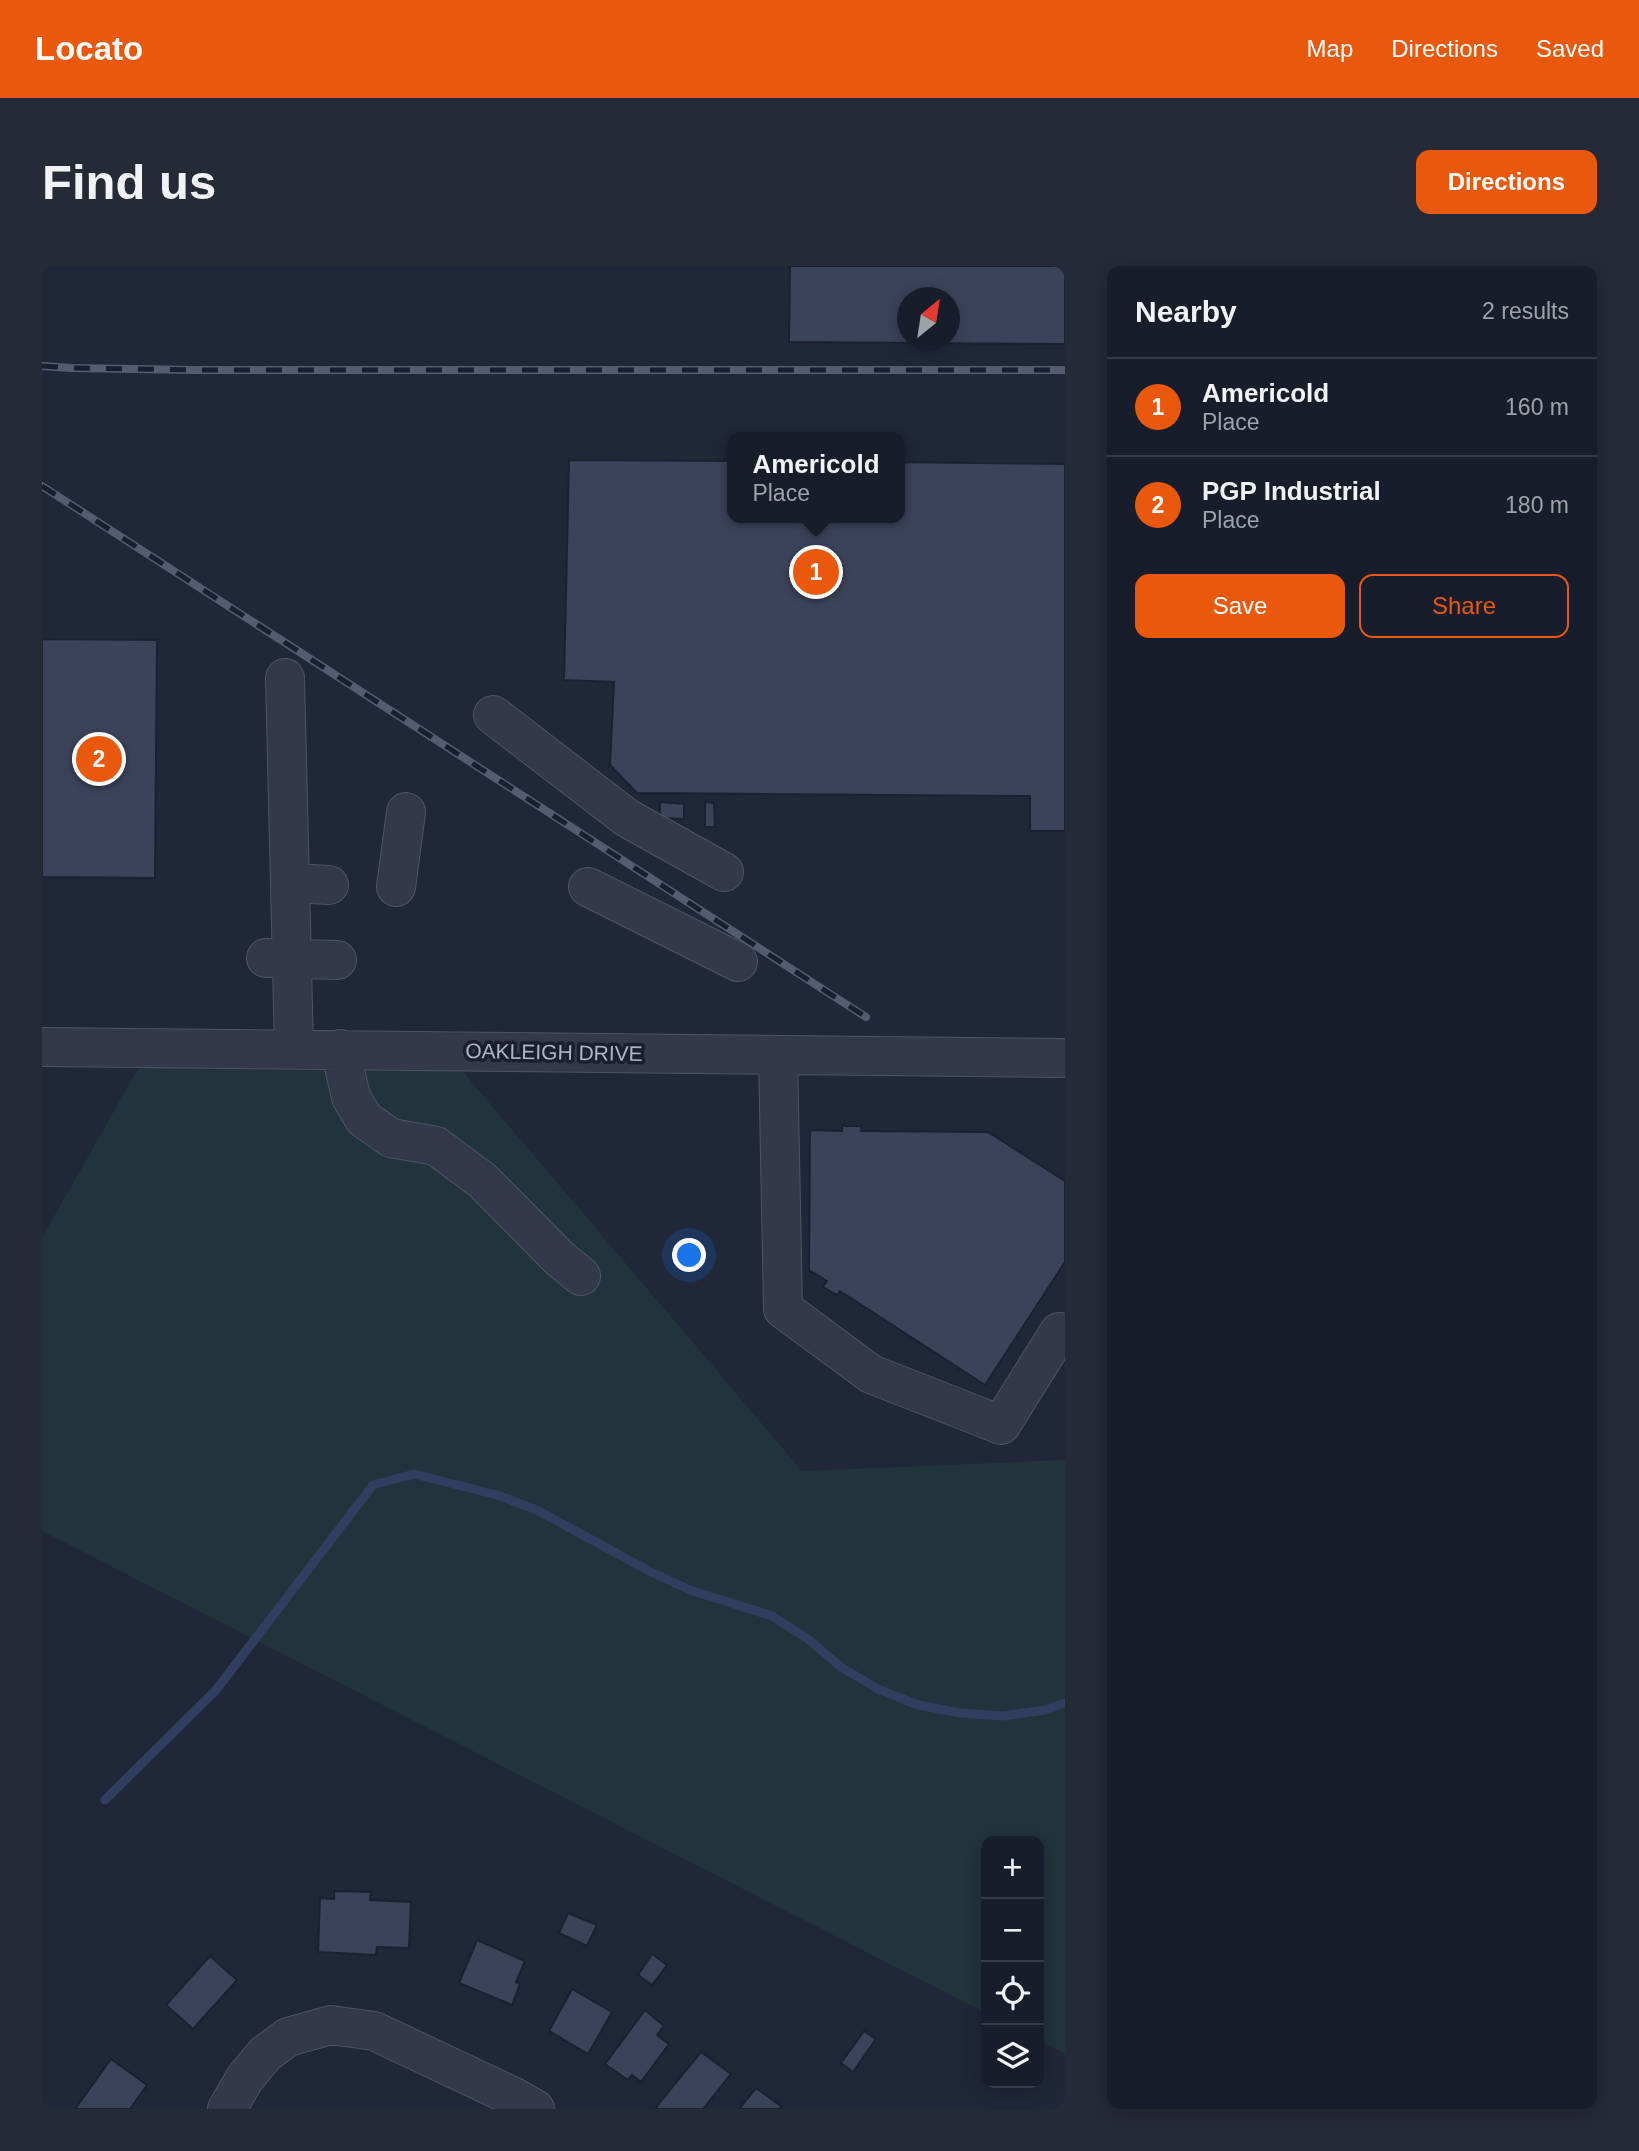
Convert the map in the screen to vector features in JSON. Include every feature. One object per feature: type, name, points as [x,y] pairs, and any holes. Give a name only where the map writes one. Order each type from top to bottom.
[{"type":"street","points":[[285,678],[283,901],[279,959],[294,1049]]},
{"type":"street","points":[[493,715],[627,818],[724,872]]},
{"type":"street","points":[[396,887],[406,812]]},
{"type":"street","points":[[283,901],[329,885]]},
{"type":"street","points":[[588,887],[738,962]]},
{"type":"street","points":[[279,959],[337,960]]},
{"type":"street","name":"OAKLEIGH DRIVE","points":[[42,1047],[1065,1058]]},
{"type":"street","points":[[340,1049],[351,1097],[364,1119],[391,1138],[436,1146],[483,1181],[559,1258],[581,1276]]},
{"type":"street","points":[[778,1055],[783,1309],[871,1374],[1001,1425],[1059,1332]]},
{"type":"street","points":[[227,2109],[245,2078],[265,2054],[288,2037],[331,2025],[374,2031],[535,2109]]},
{"type":"shaded area","points":[[436,1040],[802,1471],[1065,1460],[1065,2054],[1044,2043],[1044,1836],[981,1836],[981,2010],[42,1531],[42,1238],[144,1058]]},
{"type":"building","points":[[790,266],[1065,266],[1065,344],[960,343],[960,287],[897,287],[897,343],[789,342]]},
{"type":"building","points":[[569,460],[727,461],[727,523],[905,523],[905,462],[1065,464],[1065,831],[1030,831],[1030,796],[637,793],[610,765],[614,682],[564,680]]},
{"type":"building","points":[[42,639],[157,640],[155,878],[42,877]]},
{"type":"building","points":[[660,802],[684,804],[684,819],[660,818]]},
{"type":"building","points":[[705,802],[714,803],[715,827],[705,827]]},
{"type":"building","points":[[842,1126],[862,1126],[861,1131],[988,1132],[1065,1181],[1065,1262],[985,1385],[840,1291],[837,1295],[823,1287],[827,1281],[809,1270],[810,1130],[842,1131]]},
{"type":"building","points":[[334,1891],[371,1892],[370,1900],[411,1902],[409,1948],[377,1947],[376,1955],[318,1952],[320,1898],[334,1899]]},
{"type":"building","points":[[568,1913],[597,1925],[587,1946],[559,1933]]},
{"type":"building","points":[[477,1940],[525,1961],[516,1982],[520,1984],[512,2005],[459,1983]]},
{"type":"building","points":[[652,1954],[667,1965],[652,1985],[638,1975]]},
{"type":"building","points":[[210,1956],[237,1980],[193,2029],[166,2005]]},
{"type":"building","points":[[572,1989],[612,2012],[588,2054],[549,2031]]},
{"type":"building","points":[[645,2010],[664,2026],[657,2035],[669,2044],[641,2082],[632,2075],[628,2080],[605,2064]]},
{"type":"building","points":[[864,2031],[876,2039],[853,2072],[841,2063]]},
{"type":"building","points":[[701,2052],[731,2074],[703,2109],[658,2109],[656,2107]]},
{"type":"building","points":[[111,2059],[147,2085],[130,2109],[75,2109]]},
{"type":"building","points":[[756,2088],[781,2106],[779,2109],[739,2109]]},
{"type":"waterway","points":[[105,1800],[216,1690],[373,1485],[414,1474],[497,1495],[537,1510],[651,1572],[690,1590],[772,1616],[808,1639],[841,1667],[878,1689],[918,1705],[960,1713],[1003,1716],[1045,1710],[1065,1703]]},
{"type":"railway","points":[[42,366],[196,370],[1065,370]]},
{"type":"railway","points":[[42,486],[866,1017]]},
{"type":"place","name":"Americold","points":[[816,572]]},
{"type":"place","name":"PGP Industrial","points":[[99,759]]}]
